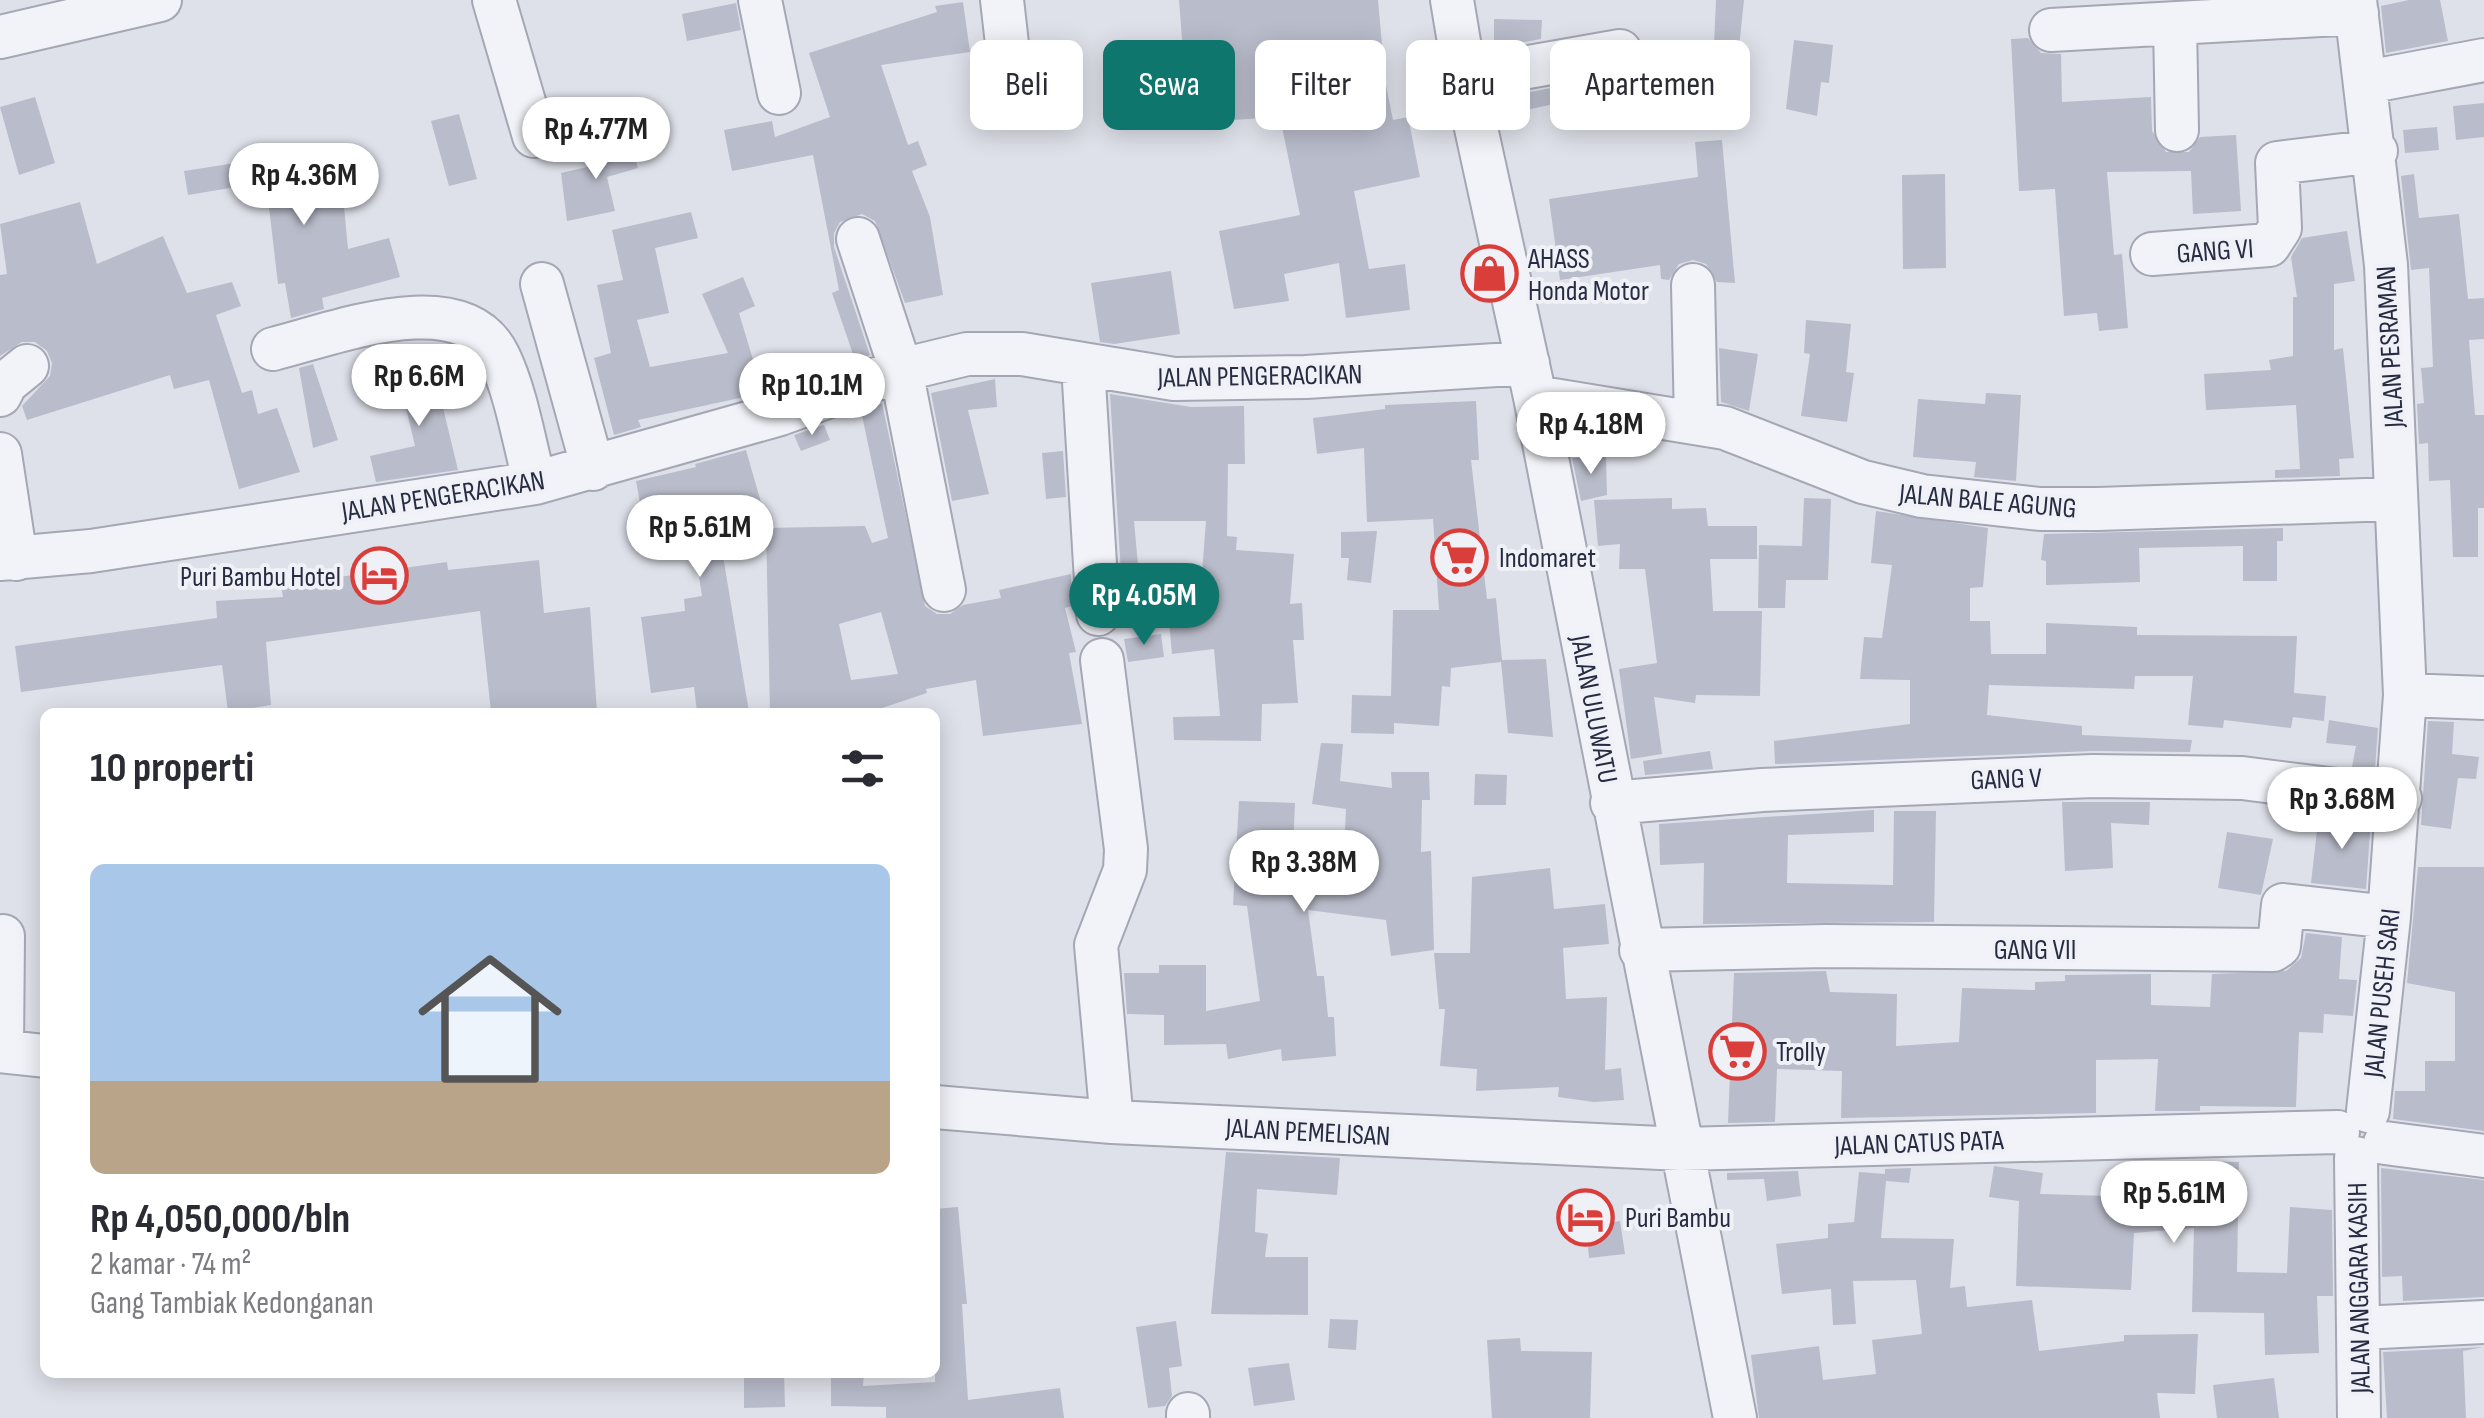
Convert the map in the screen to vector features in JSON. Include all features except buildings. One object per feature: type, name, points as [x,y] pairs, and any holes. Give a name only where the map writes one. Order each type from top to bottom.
[{"type":"street","points":[[0,37],[160,0]]},
{"type":"street","points":[[494,0],[534,136]]},
{"type":"street","points":[[760,0],[779,93]]},
{"type":"street","points":[[1002,0],[1007,40]]},
{"type":"street","name":"JALAN ULUWATU","points":[[1452,0],[1459,40]]},
{"type":"street","points":[[2051,30],[2175,24],[2356,6]]},
{"type":"street","name":"JALAN PESRAMAN","points":[[2356,6],[2376,151],[2389,319],[2405,694]]},
{"type":"street","points":[[2175,24],[2177,130]]},
{"type":"street","points":[[2366,82],[2484,60]]},
{"type":"street","name":"JALAN ULUWATU","points":[[1477,130],[1532,380],[1735,1418]]},
{"type":"street","name":"GANG VI","points":[[2152,254],[2269,245],[2280,228],[2277,163],[2376,151]]},
{"type":"street","points":[[858,239],[901,370],[944,590]]},
{"type":"street","points":[[542,284],[593,468]]},
{"type":"street","points":[[1693,285],[1696,422]]},
{"type":"street","points":[[273,349],[373,324],[451,318],[469,324],[499,358],[535,483]]},
{"type":"street","name":"JALAN PENGERACIKAN","points":[[8,559],[480,495],[593,468],[780,414],[901,370],[992,352],[1174,379],[1532,380]]},
{"type":"street","points":[[1083,365],[1098,614]]},
{"type":"street","name":"JALAN BALE AGUNG","points":[[1532,380],[1696,422],[1789,450],[1872,486],[1922,496],[2040,509],[2394,499]]},
{"type":"street","points":[[0,454],[8,559]]},
{"type":"street","points":[[1102,660],[1126,849],[1125,870],[1096,945],[1112,1122]]},
{"type":"street","points":[[2405,694],[2484,698]]},
{"type":"street","name":"JALAN PUSEH SARI","points":[[2362,1136],[2389,917],[2405,694]]},
{"type":"street","name":"GANG V","points":[[1612,802],[1977,778],[2093,776],[2242,778],[2400,798]]},
{"type":"street","name":"GANG VII","points":[[1641,950],[1825,946],[2273,950],[2279,946],[2283,905],[2389,917]]},
{"type":"street","points":[[3,936],[1,1051],[40,1055]]},
{"type":"street","name":"JALAN PEMELISAN","points":[[940,1107],[1112,1122],[1681,1148]]},
{"type":"street","name":"JALAN CATUS PATA","points":[[1681,1148],[2362,1136],[2484,1156]]},
{"type":"street","name":"JALAN ANGGARA KASIH","points":[[2359,1418],[2362,1136]]},
{"type":"street","points":[[2360,1328],[2484,1322]]},
{"type":"place","name":"AHASS Honda Motor","points":[[1489,274]]},
{"type":"place","name":"Indomaret","points":[[1460,557]]},
{"type":"place","name":"Puri Bambu Hotel","points":[[380,576]]},
{"type":"place","name":"Trolly","points":[[1737,1051]]},
{"type":"place","name":"Puri Bambu","points":[[1586,1217]]}]
